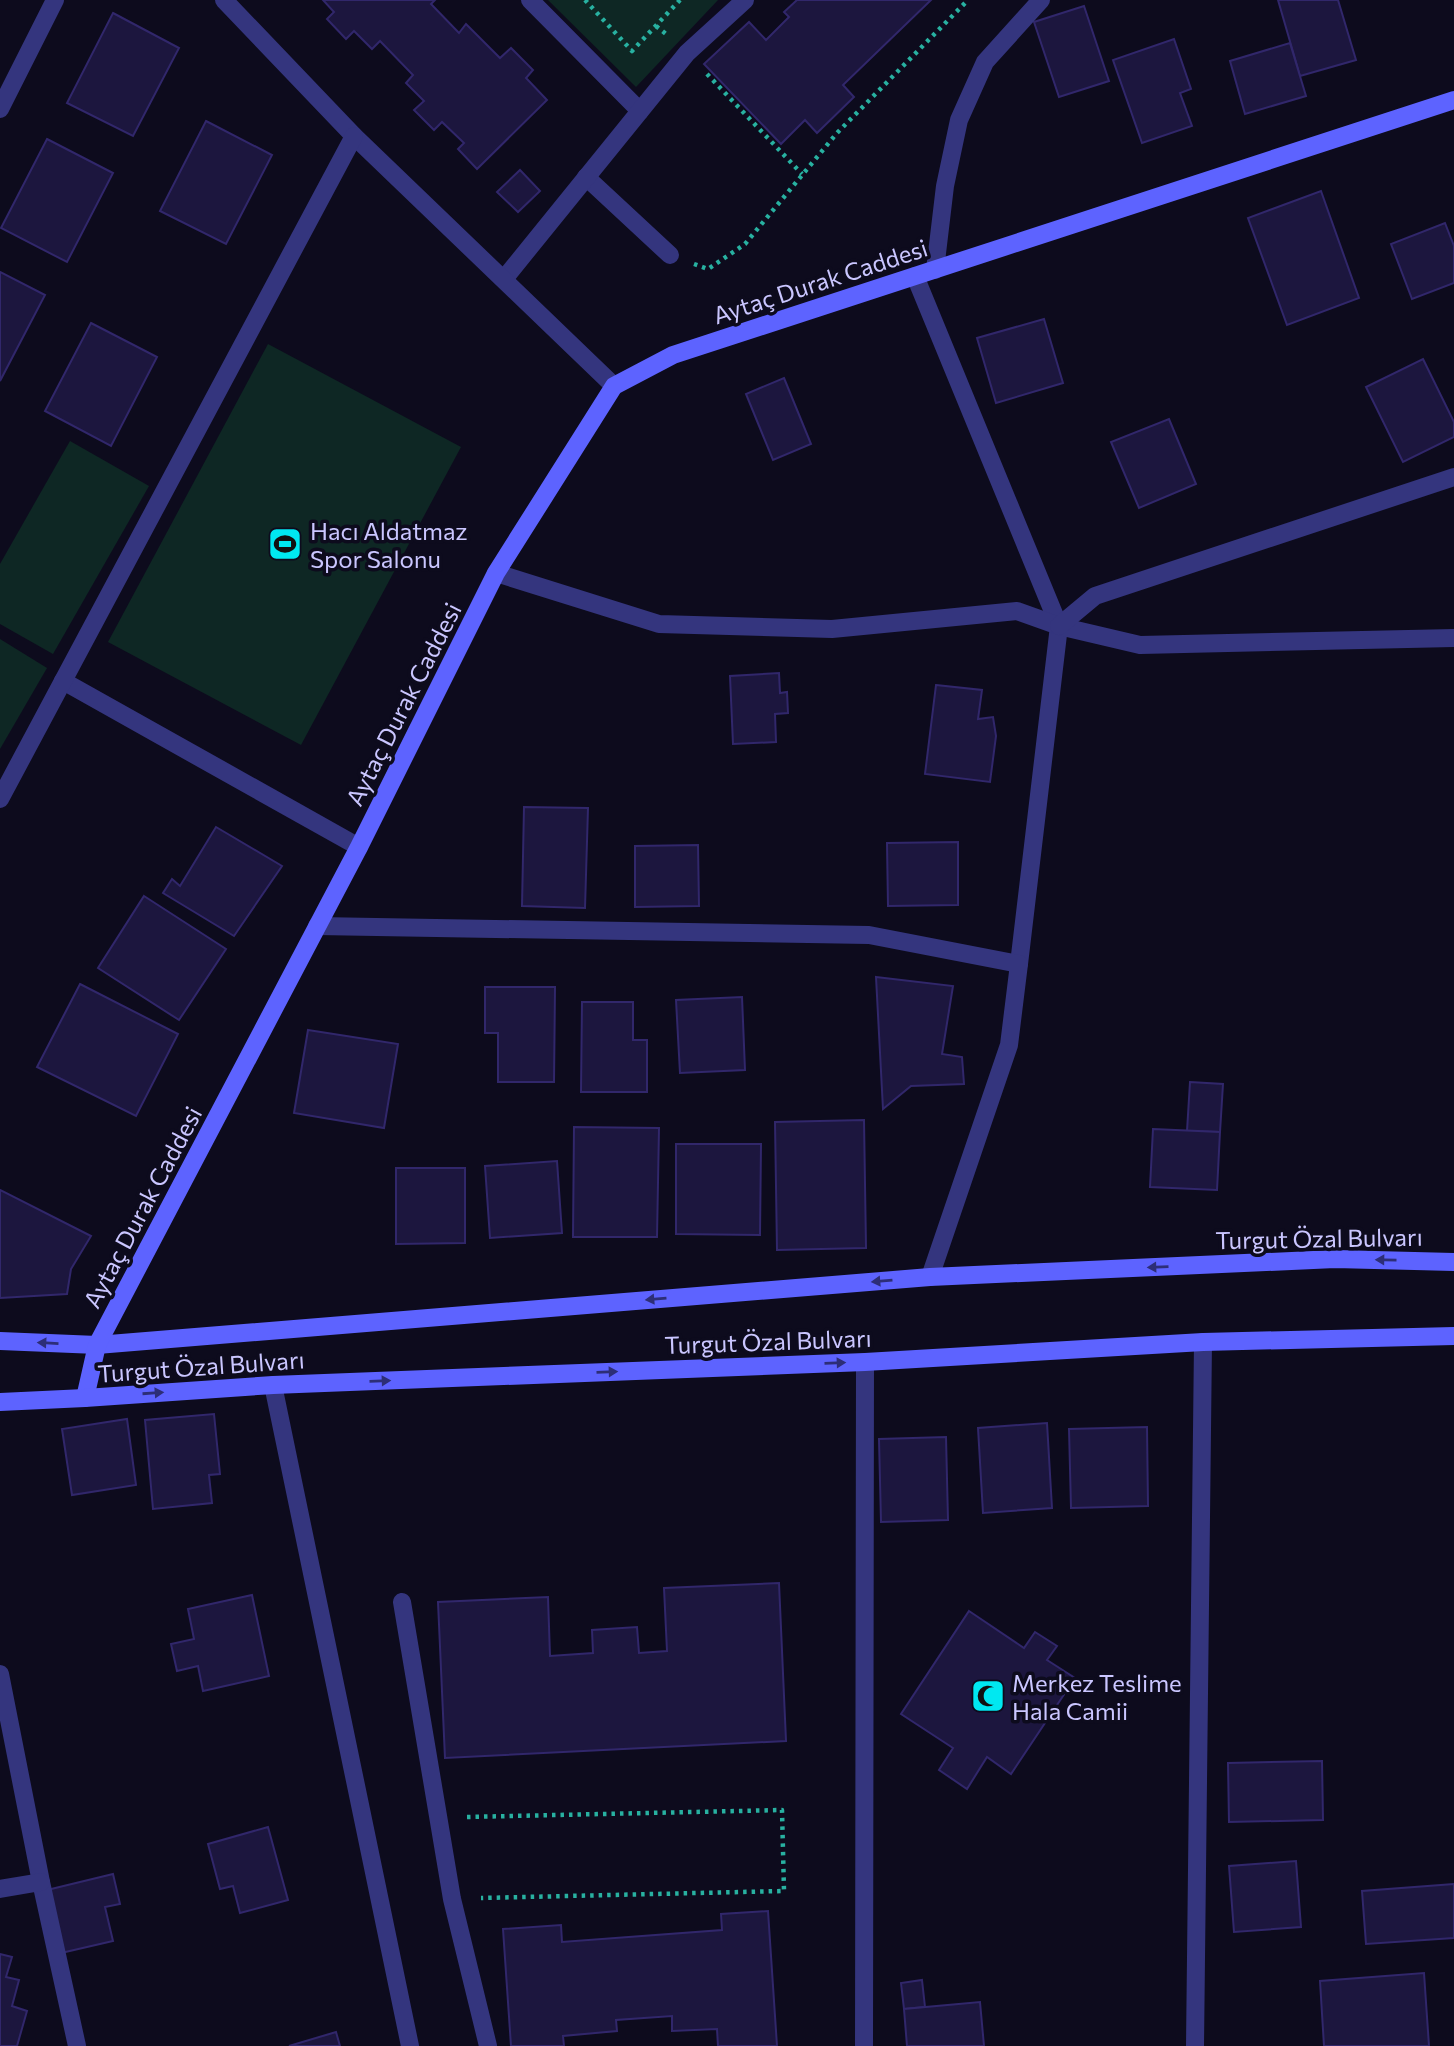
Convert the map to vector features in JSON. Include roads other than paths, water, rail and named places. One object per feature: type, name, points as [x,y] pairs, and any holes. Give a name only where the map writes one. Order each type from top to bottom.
[{"type":"main road","name":"Aytaç Durak Caddesi","points":[[85,1398],[97,1345],[359,847],[496,573],[614,386],[673,355],[1454,100]]},
{"type":"main road","name":"Turgut Özal Bulvarı","points":[[0,1341],[97,1345],[930,1277],[1335,1259],[1454,1262]]},
{"type":"main road","name":"Turgut Özal Bulvarı","points":[[0,1402],[273,1385],[865,1362],[1203,1342],[1454,1336]]},
{"type":"street","points":[[0,109],[55,0]]},
{"type":"street","points":[[224,0],[354,136],[614,386]]},
{"type":"street","points":[[530,0],[640,111]]},
{"type":"street","points":[[503,279],[687,53],[745,0]]},
{"type":"street","points":[[935,270],[945,186],[959,120],[985,62],[1041,0]]},
{"type":"street","points":[[0,799],[354,136]]},
{"type":"street","points":[[586,177],[670,255]]},
{"type":"street","points":[[915,276],[1059,625],[1009,1045],[930,1277]]},
{"type":"street","points":[[1059,625],[1096,596],[1454,477]]},
{"type":"street","points":[[496,573],[659,624],[832,629],[1017,611],[1059,625],[1140,645],[1454,638]]},
{"type":"street","points":[[63,681],[359,847]]},
{"type":"street","points":[[317,926],[869,935],[1019,964]]},
{"type":"street","points":[[1195,2046],[1203,1342]]},
{"type":"street","points":[[864,2046],[865,1362]]},
{"type":"street","points":[[273,1385],[410,2046]]},
{"type":"street","points":[[402,1602],[452,1899],[488,2046]]},
{"type":"street","points":[[0,1674],[77,2046]]},
{"type":"street","points":[[0,1889],[41,1882]]},
{"type":"place","name":"Hacı Aldatmaz Spor Salonu","points":[[285,544]]},
{"type":"place","name":"Merkez Teslime Hala Camii","points":[[988,1696]]}]
